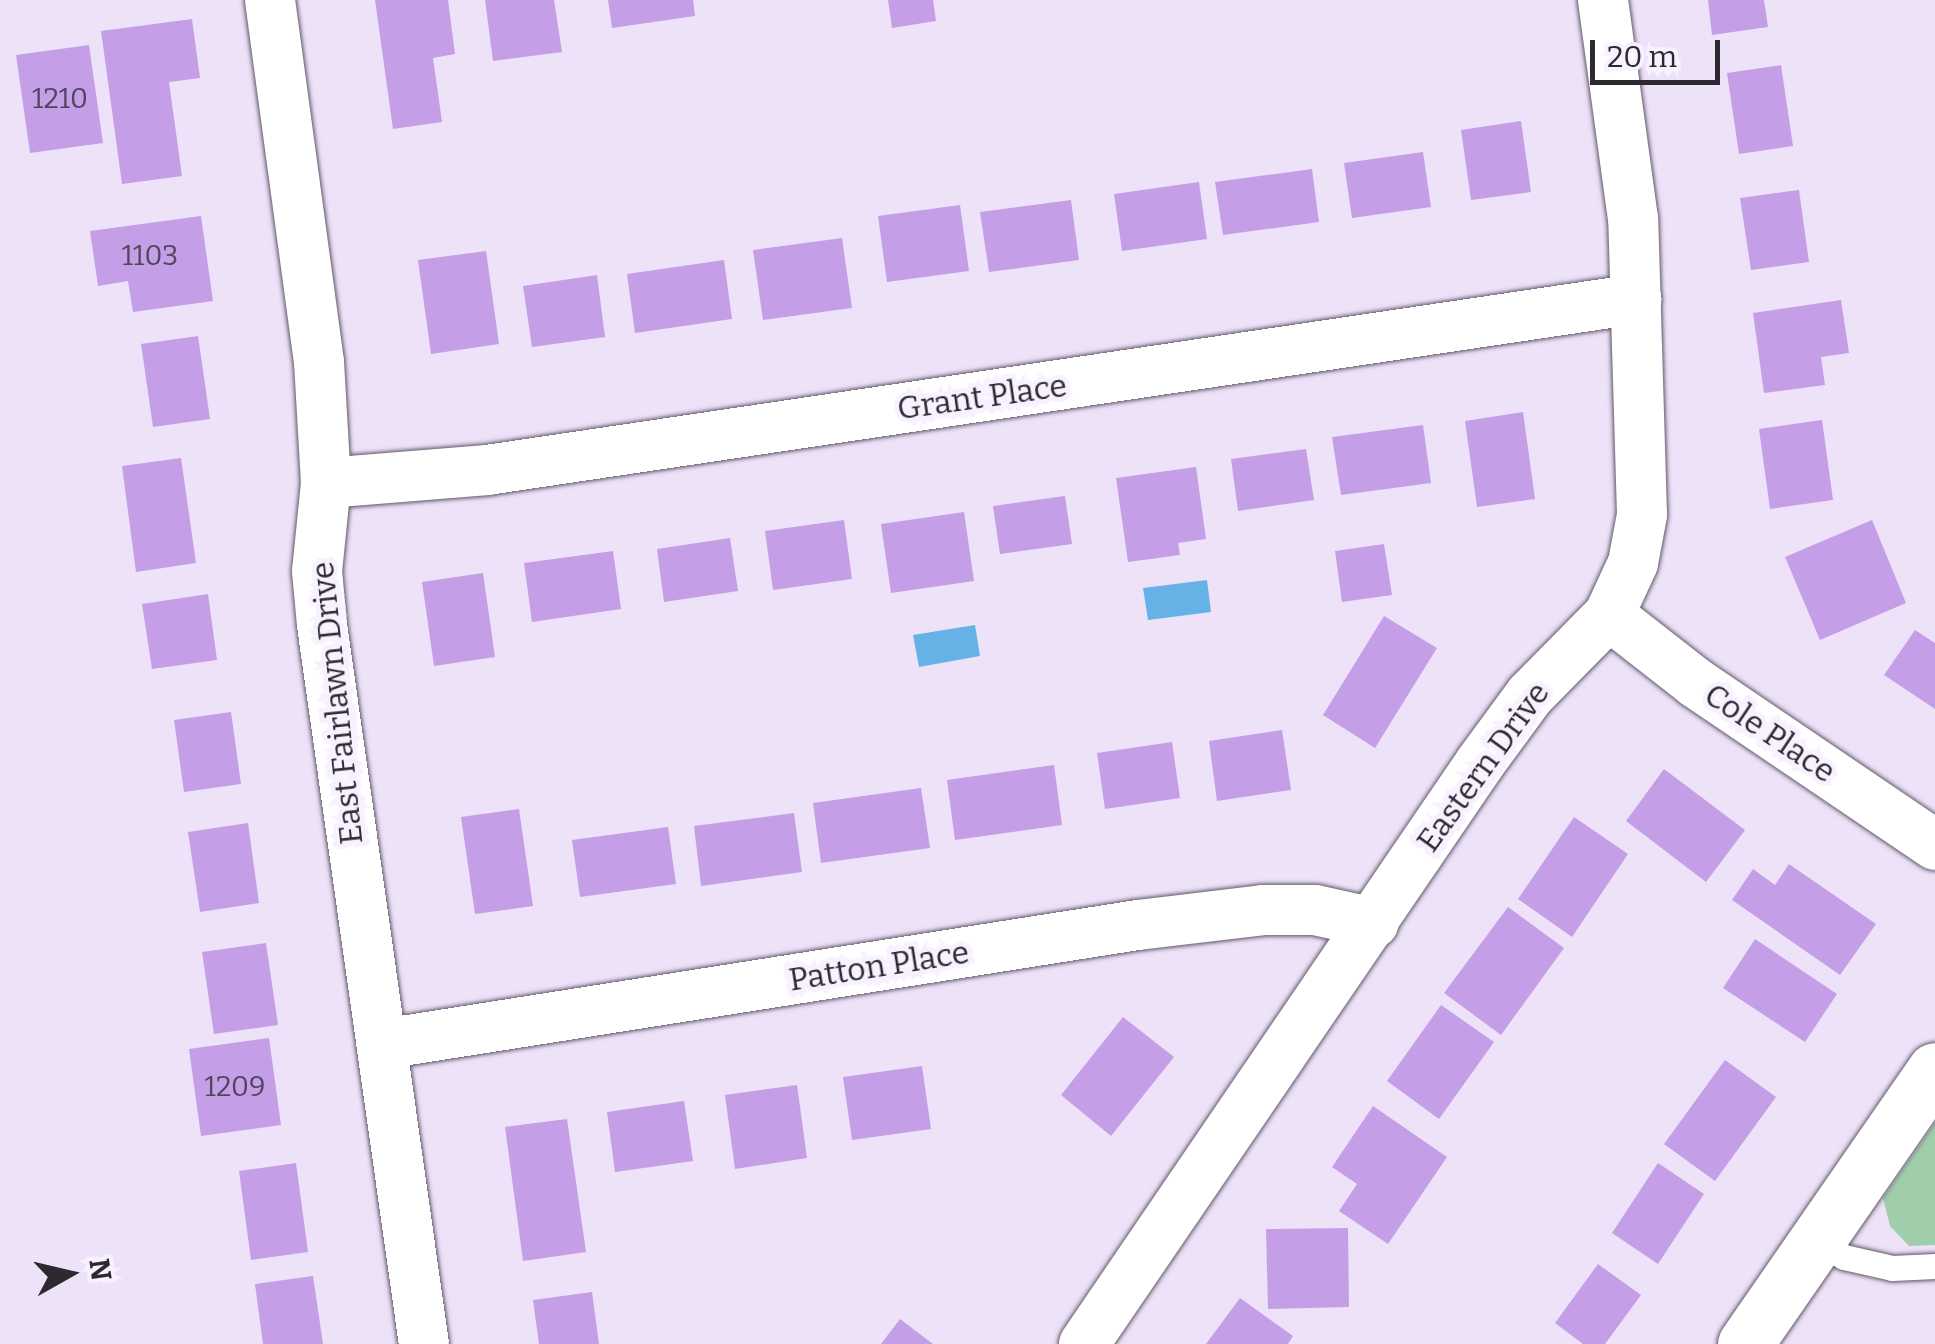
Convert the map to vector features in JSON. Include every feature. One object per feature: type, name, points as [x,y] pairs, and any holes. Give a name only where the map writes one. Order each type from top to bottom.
[{"type":"main road","points":[[1745,1344],[1935,1070]]},
{"type":"street","name":"East Fairlawn Drive","points":[[270,0],[320,362],[326,483],[317,571],[322,625],[424,1344]]},
{"type":"street","name":"Eastern Drive","points":[[1084,1344],[1530,695],[1609,615],[1633,564],[1642,515],[1633,219],[1603,0]]},
{"type":"street","name":"Grant Place","points":[[326,483],[487,470],[1636,300]]},
{"type":"street","name":"Cole Place","points":[[1609,615],[1696,682],[1935,845]]},
{"type":"street","name":"Patton Place","points":[[384,1044],[1138,925],[1263,910],[1316,910],[1374,923]]},
{"type":"lane","points":[[1817,1239],[1844,1257],[1892,1268],[1935,1266]]},
{"type":"green space","points":[[1935,1123],[1935,1245],[1909,1246],[1890,1226],[1883,1198]]},
{"type":"water","points":[[1207,580],[1211,612],[1148,620],[1143,588]]},
{"type":"water","points":[[975,625],[980,656],[919,667],[913,635]]},
{"type":"building","points":[[375,0],[448,0],[455,54],[433,58],[442,122],[393,129]]},
{"type":"building","points":[[485,0],[554,0],[562,52],[493,61]]},
{"type":"building","points":[[608,0],[693,0],[695,16],[612,28]]},
{"type":"building","points":[[888,0],[933,0],[936,21],[892,28]]},
{"type":"building","points":[[1708,0],[1764,0],[1768,27],[1712,35]]},
{"type":"building","points":[[192,19],[200,78],[169,82],[182,176],[122,184],[101,31]]},
{"type":"building","points":[[89,45],[103,143],[30,153],[16,55]]},
{"type":"building","points":[[1781,65],[1793,146],[1739,154],[1727,73]]},
{"type":"building","points":[[1521,121],[1531,192],[1471,200],[1461,130]]},
{"type":"building","points":[[1423,152],[1431,207],[1352,218],[1344,163]]},
{"type":"building","points":[[1312,169],[1319,222],[1223,235],[1215,182]]},
{"type":"building","points":[[1199,182],[1207,239],[1122,251],[1114,194]]},
{"type":"building","points":[[1799,190],[1809,262],[1751,270],[1740,198]]},
{"type":"building","points":[[1071,200],[1079,260],[989,272],[980,212]]},
{"type":"building","points":[[960,205],[969,271],[887,282],[878,216]]},
{"type":"building","points":[[201,216],[213,301],[133,312],[128,281],[98,286],[90,231]]},
{"type":"building","points":[[842,238],[852,308],[763,320],[753,250]]},
{"type":"building","points":[[486,251],[499,344],[431,354],[418,260]]},
{"type":"building","points":[[724,260],[732,319],[635,333],[627,274]]},
{"type":"building","points":[[597,275],[605,337],[532,347],[523,286]]},
{"type":"building","points":[[1841,300],[1849,353],[1821,357],[1825,385],[1764,393],[1753,313]]},
{"type":"building","points":[[198,336],[210,419],[153,427],[141,344]]},
{"type":"building","points":[[1523,412],[1535,499],[1477,507],[1465,421]]},
{"type":"building","points":[[1822,420],[1833,500],[1770,509],[1759,429]]},
{"type":"building","points":[[1423,425],[1431,483],[1341,495],[1332,437]]},
{"type":"building","points":[[1306,449],[1314,500],[1238,511],[1231,459]]},
{"type":"building","points":[[181,458],[196,563],[136,572],[122,466]]},
{"type":"building","points":[[1196,467],[1206,539],[1178,543],[1180,555],[1128,562],[1116,478]]},
{"type":"building","points":[[1065,496],[1072,544],[1000,554],[993,506]]},
{"type":"building","points":[[964,512],[974,581],[891,593],[881,524]]},
{"type":"building","points":[[844,520],[852,579],[773,590],[765,531]]},
{"type":"building","points":[[1872,520],[1906,603],[1820,640],[1785,557]]},
{"type":"building","points":[[730,538],[738,591],[664,602],[657,549]]},
{"type":"building","points":[[1384,544],[1392,595],[1342,602],[1335,551]]},
{"type":"building","points":[[613,551],[621,609],[532,622],[524,563]]},
{"type":"building","points":[[483,573],[495,657],[434,666],[422,582]]},
{"type":"building","points":[[208,594],[217,660],[152,669],[142,604]]},
{"type":"building","points":[[1384,616],[1437,648],[1375,748],[1323,715]]},
{"type":"building","points":[[1915,630],[1935,643],[1935,709],[1884,675]]},
{"type":"building","points":[[231,712],[241,784],[184,792],[174,720]]},
{"type":"building","points":[[1282,730],[1291,790],[1217,801],[1209,741]]},
{"type":"building","points":[[1172,742],[1180,798],[1105,809],[1097,753]]},
{"type":"building","points":[[1054,765],[1062,825],[955,840],[947,780]]},
{"type":"building","points":[[1664,769],[1745,830],[1706,882],[1626,821]]},
{"type":"building","points":[[921,788],[930,848],[821,863],[813,803]]},
{"type":"building","points":[[519,809],[533,906],[475,914],[461,817]]},
{"type":"building","points":[[794,813],[802,872],[701,886],[694,826]]},
{"type":"building","points":[[1574,817],[1628,854],[1572,937],[1518,899]]},
{"type":"building","points":[[248,823],[259,903],[200,912],[188,832]]},
{"type":"building","points":[[668,827],[676,884],[580,897],[572,840]]},
{"type":"building","points":[[1789,864],[1876,924],[1840,975],[1732,900],[1753,869],[1775,885]]},
{"type":"building","points":[[1508,907],[1564,948],[1501,1035],[1444,993]]},
{"type":"building","points":[[1755,939],[1837,994],[1805,1042],[1723,988]]},
{"type":"building","points":[[266,943],[278,1025],[214,1034],[202,952]]},
{"type":"building","points":[[1441,1005],[1494,1042],[1439,1119],[1387,1081]]},
{"type":"building","points":[[1123,1017],[1174,1057],[1111,1136],[1061,1095]]},
{"type":"building","points":[[269,1038],[281,1125],[201,1136],[189,1049]]},
{"type":"building","points":[[1725,1060],[1776,1097],[1715,1181],[1664,1144]]},
{"type":"building","points":[[922,1066],[931,1129],[852,1140],[843,1077]]},
{"type":"building","points":[[797,1085],[807,1158],[735,1169],[725,1095]]},
{"type":"building","points":[[684,1101],[693,1161],[615,1172],[607,1112]]},
{"type":"building","points":[[1373,1106],[1447,1157],[1388,1244],[1339,1211],[1357,1184],[1332,1167]]},
{"type":"building","points":[[567,1119],[586,1252],[523,1261],[505,1127]]},
{"type":"building","points":[[296,1163],[308,1252],[251,1260],[239,1171]]},
{"type":"building","points":[[1658,1163],[1704,1194],[1658,1264],[1612,1233]]},
{"type":"building","points":[[1348,1228],[1349,1307],[1268,1309],[1266,1229]]},
{"type":"building","points":[[1598,1264],[1641,1295],[1605,1344],[1583,1344],[1555,1323]]},
{"type":"building","points":[[313,1276],[323,1344],[263,1344],[255,1284]]},
{"type":"building","points":[[592,1292],[599,1344],[539,1344],[533,1300]]},
{"type":"building","points":[[1240,1298],[1293,1336],[1288,1344],[1206,1344]]},
{"type":"building","points":[[900,1319],[933,1344],[881,1344]]}]
